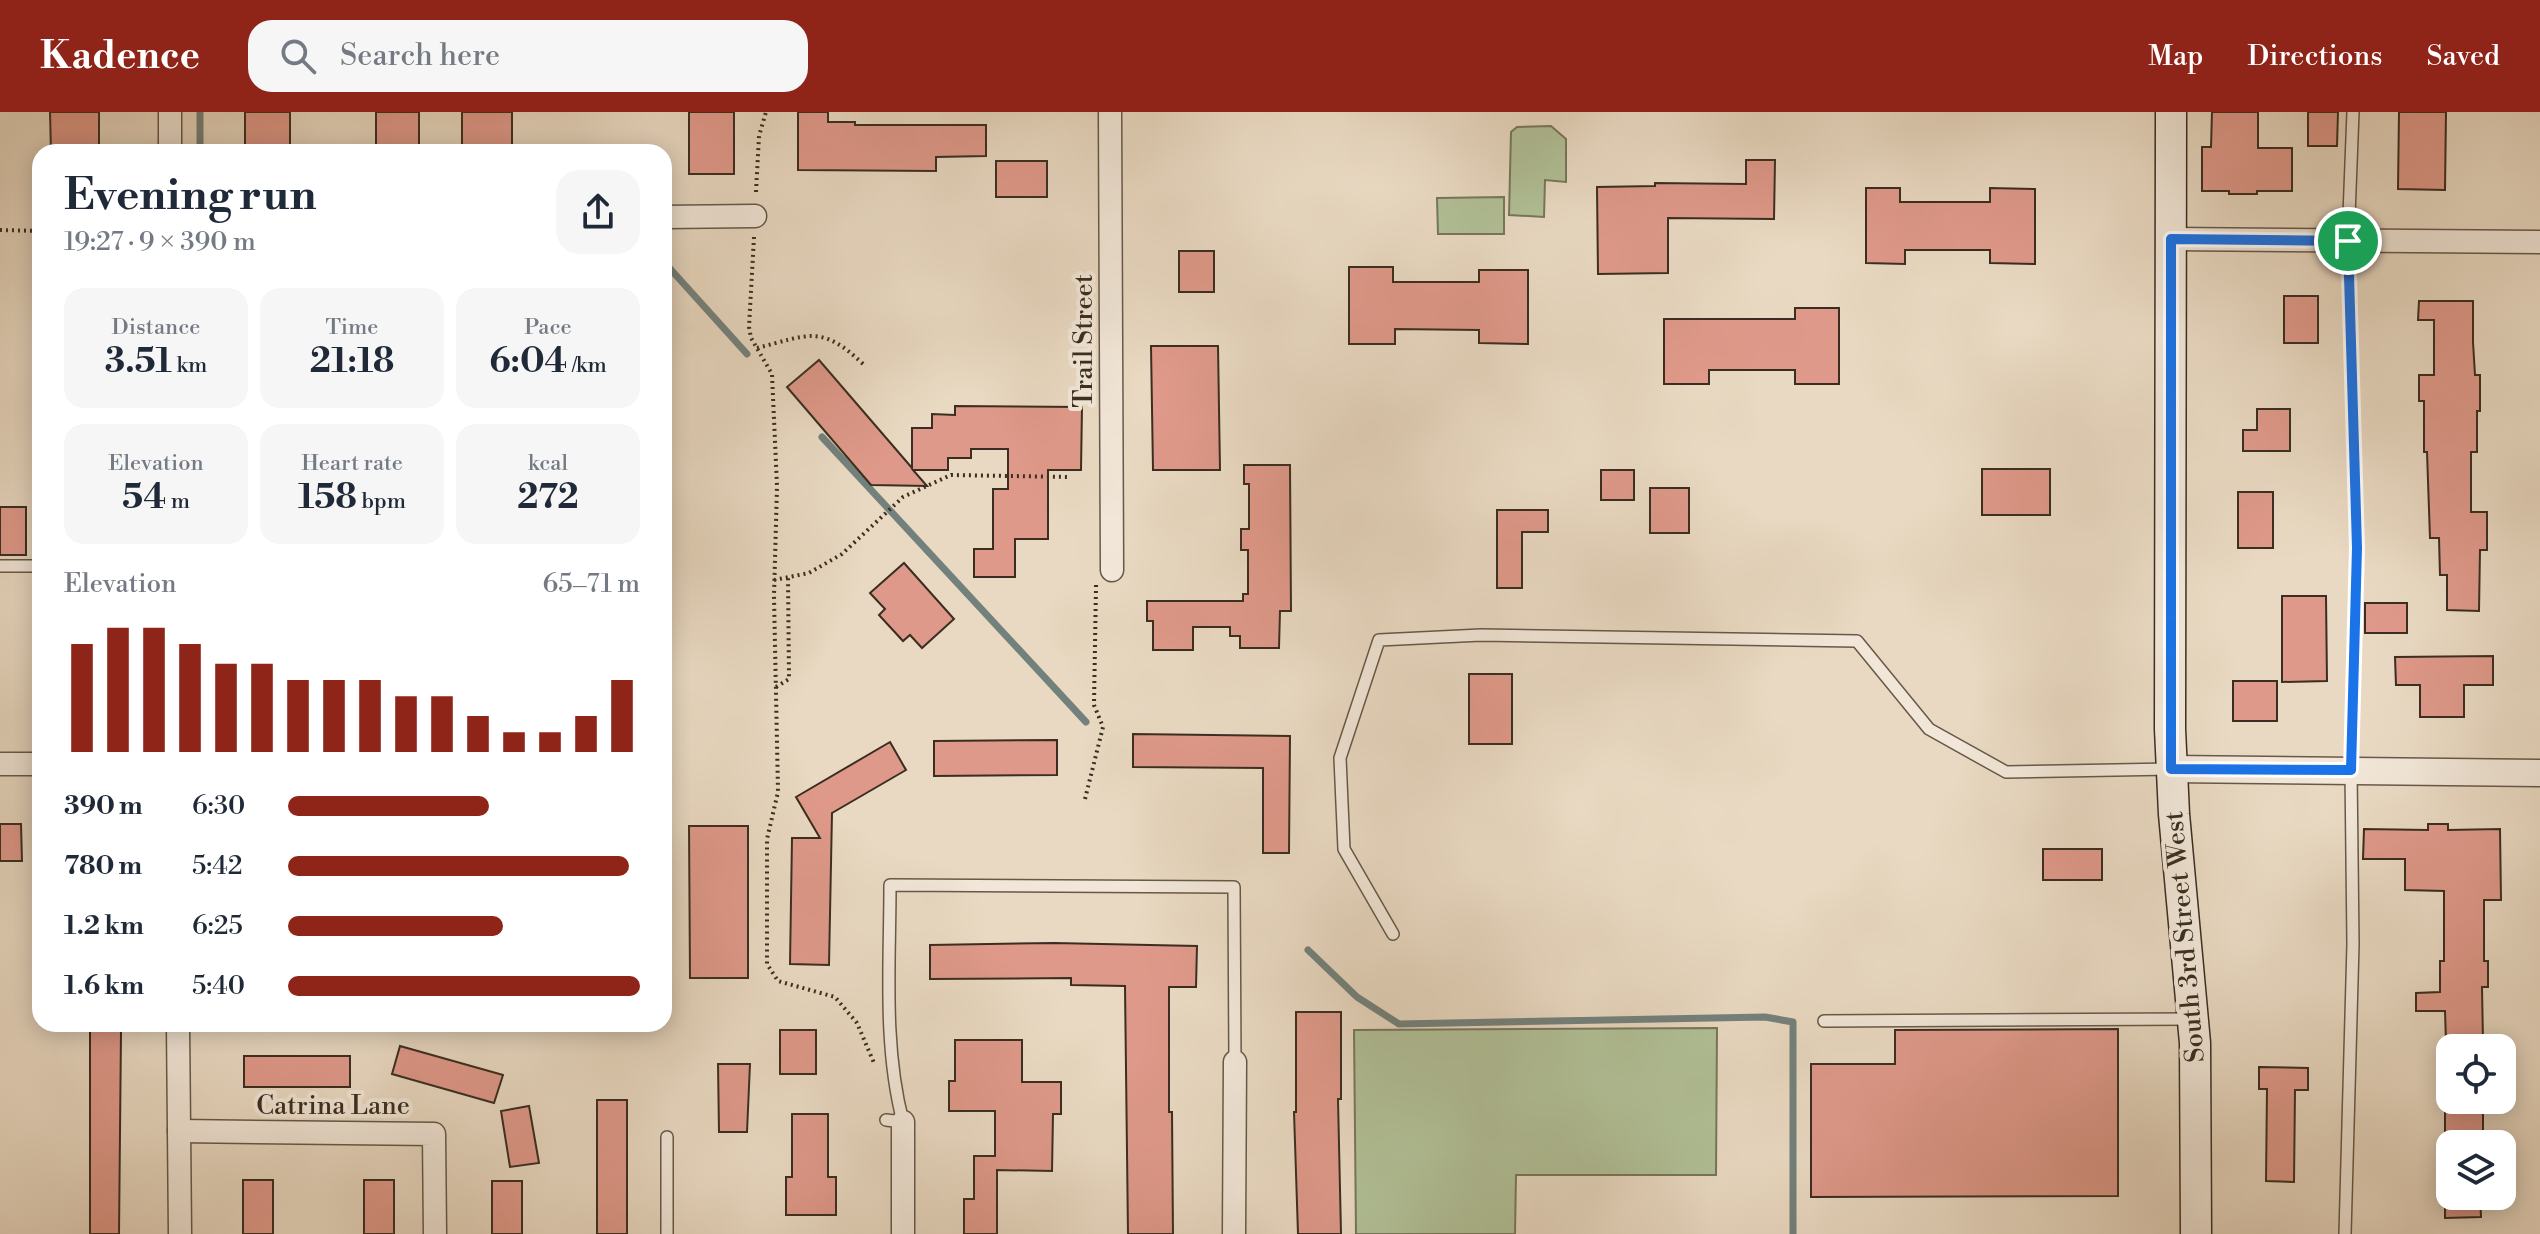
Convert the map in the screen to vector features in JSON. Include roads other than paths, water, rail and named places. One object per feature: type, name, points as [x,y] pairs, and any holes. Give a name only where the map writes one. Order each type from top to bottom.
[{"type":"main road","name":"South 3rd Street West","points":[[2171,112],[2171,769],[2192,1019],[2196,1234]]},
{"type":"street","points":[[170,112],[170,144]]},
{"type":"street","name":"Trail Street","points":[[1104,577],[1110,112]]},
{"type":"street","points":[[672,217],[755,216]]},
{"type":"street","points":[[2171,239],[2540,242]]},
{"type":"street","points":[[0,764],[32,764]]},
{"type":"street","points":[[2171,769],[2540,773]]},
{"type":"street","points":[[178,1032],[180,1234]]},
{"type":"street","points":[[1234,1234],[1235,1062]]},
{"type":"street","points":[[894,1121],[903,1234]]},
{"type":"street","name":"Catrina Lane","points":[[179,1131],[434,1134],[435,1234]]},
{"type":"lane","points":[[2345,1234],[2353,944],[2351,770],[2357,548],[2348,241],[2353,112]]},
{"type":"lane","points":[[0,566],[32,566]]},
{"type":"lane","points":[[1393,934],[1344,849],[1340,758],[1379,640],[1481,635],[1857,641],[1929,729],[2006,772],[2171,769]]},
{"type":"lane","points":[[894,1121],[890,1046],[890,885],[1234,887],[1235,1062]]},
{"type":"lane","points":[[1824,1021],[2192,1019]]},
{"type":"lane","points":[[667,1137],[667,1234]]},
{"type":"waterway","points":[[200,112],[200,144]]},
{"type":"waterway","points":[[672,271],[747,354]]},
{"type":"waterway","points":[[822,437],[1086,722]]},
{"type":"waterway","points":[[1308,950],[1357,997],[1399,1024],[1765,1017],[1793,1022],[1793,1234]]}]
